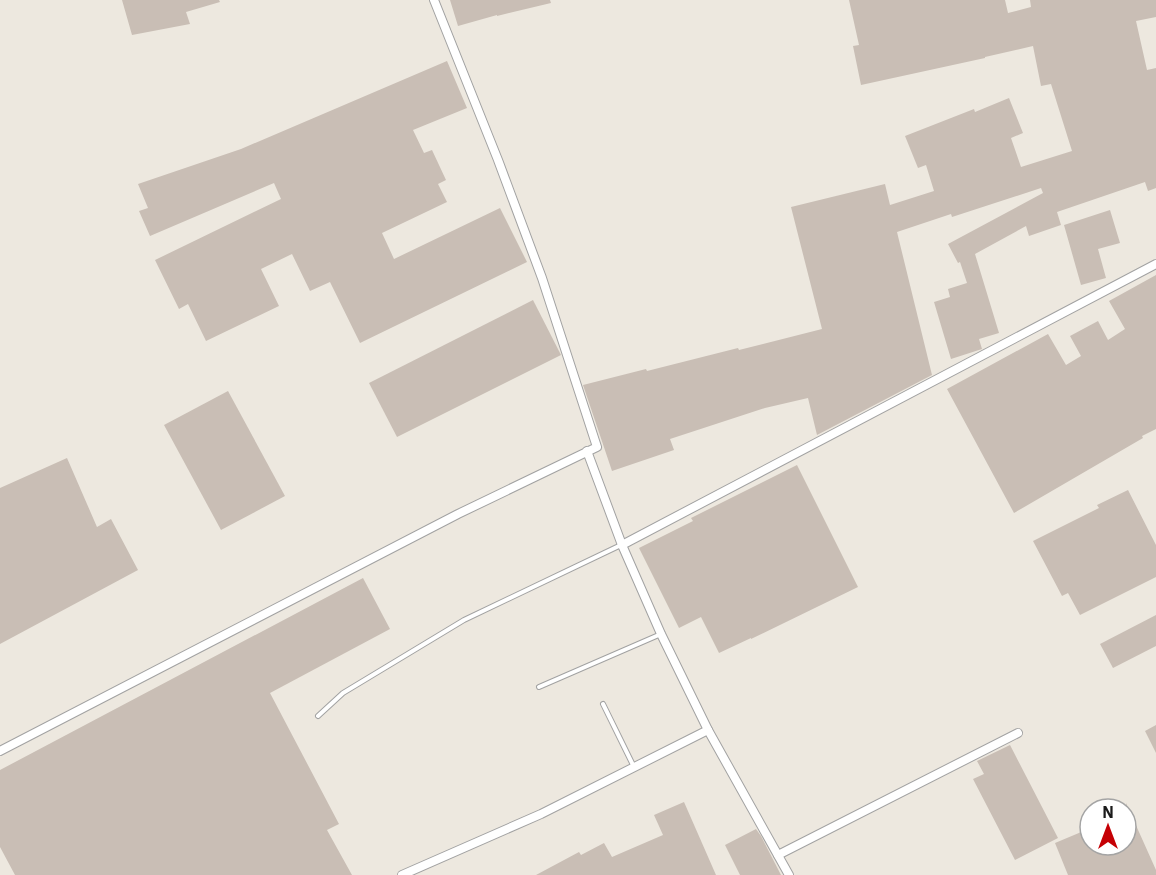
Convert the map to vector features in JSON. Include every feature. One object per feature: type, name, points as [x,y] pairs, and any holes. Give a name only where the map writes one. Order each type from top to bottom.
[{"type":"street","points":[[0,751],[458,514],[597,447],[542,278],[434,0]]},
{"type":"street","points":[[622,544],[1156,264]]},
{"type":"street","points":[[587,452],[622,544],[661,634],[708,730],[789,875]]},
{"type":"street","points":[[402,875],[541,814],[708,730]]},
{"type":"street","points":[[778,855],[1018,733]]},
{"type":"lane","points":[[318,716],[343,693],[464,620],[622,544]]},
{"type":"lane","points":[[538,687],[661,634]]},
{"type":"lane","points":[[603,704],[634,767]]},
{"type":"building","points":[[122,0],[219,0],[220,2],[186,12],[190,24],[132,35]]},
{"type":"building","points":[[450,0],[550,0],[551,3],[458,26]]},
{"type":"building","points":[[849,0],[1005,0],[1008,13],[1031,7],[1030,0],[1156,0],[1156,17],[1136,21],[1147,70],[1156,68],[1156,188],[1148,191],[1145,182],[1057,212],[1061,225],[1029,236],[1026,226],[975,254],[999,333],[979,339],[982,349],[951,359],[934,302],[950,297],[948,289],[967,283],[960,262],[958,263],[948,244],[1043,193],[1041,188],[897,232],[932,375],[817,435],[808,398],[765,408],[670,439],[674,450],[612,471],[583,385],[822,329],[791,207],[885,184],[890,205],[934,191],[926,165],[918,168],[905,136],[1009,98],[1023,133],[1011,138],[1021,167],[1072,151],[1051,84],[1041,86],[1033,46],[861,85],[853,46],[859,45]]},
{"type":"building","points":[[447,61],[467,108],[413,130],[424,153],[432,150],[446,180],[438,184],[447,202],[382,233],[394,259],[500,208],[527,262],[360,343],[330,282],[310,291],[292,254],[261,269],[279,306],[206,341],[188,304],[179,309],[155,260],[281,199],[274,183],[150,236],[139,211],[148,208],[138,184],[241,149]]},
{"type":"building","points":[[1110,210],[1120,243],[1098,249],[1106,278],[1081,285],[1064,225]]},
{"type":"building","points":[[1156,275],[1156,429],[1014,513],[947,389],[1048,334],[1066,365],[1081,356],[1070,336],[1098,321],[1108,340],[1125,329],[1109,301]]},
{"type":"building","points":[[533,300],[561,355],[397,437],[369,383]]},
{"type":"building","points":[[228,391],[285,496],[221,530],[164,425]]},
{"type":"building","points":[[67,458],[97,527],[111,519],[138,570],[0,644],[0,488]]},
{"type":"building","points":[[797,465],[858,587],[719,653],[701,617],[679,628],[639,548],[693,521],[691,518]]},
{"type":"building","points":[[1128,490],[1156,545],[1156,577],[1080,615],[1068,593],[1062,596],[1033,541],[1099,508],[1097,505]]},
{"type":"building","points":[[363,578],[390,629],[270,693],[339,824],[327,830],[352,875],[15,875],[0,847],[0,770]]},
{"type":"building","points":[[1156,615],[1156,646],[1113,668],[1100,644]]},
{"type":"building","points":[[1156,725],[1156,753],[1145,731]]},
{"type":"building","points":[[1010,745],[1058,838],[1015,860],[973,779],[984,774],[977,761]]},
{"type":"building","points":[[684,802],[716,875],[536,875],[579,852],[581,855],[604,843],[612,857],[663,835],[654,815]]},
{"type":"building","points":[[756,829],[781,875],[740,875],[725,845]]},
{"type":"building","points":[[1138,830],[1156,870],[1156,875],[1068,875],[1055,843],[1078,833],[1078,857],[1138,857]]}]
